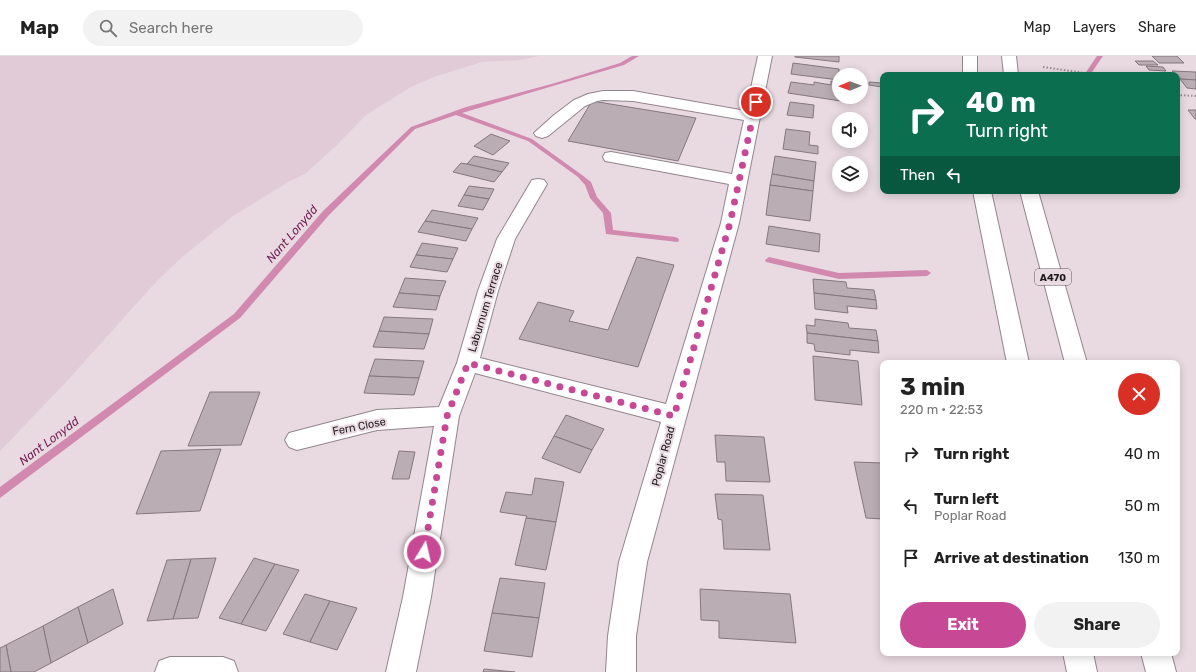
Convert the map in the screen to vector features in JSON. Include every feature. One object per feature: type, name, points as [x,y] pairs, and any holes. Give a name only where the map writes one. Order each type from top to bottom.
[{"type":"main road","name":"Poplar Road","points":[[621,672],[622,636],[634,562],[674,416],[730,223],[766,56]]},
{"type":"main road","points":[[970,56],[970,72]]},
{"type":"main road","points":[[1009,56],[1010,72]]},
{"type":"main road","points":[[542,133],[581,103],[593,97],[618,95],[633,96],[752,117]]},
{"type":"main road","points":[[611,157],[739,181]]},
{"type":"main road","name":"Laburnum Terrace","points":[[401,672],[417,597],[447,416],[468,363],[488,292],[506,239],[538,184]]},
{"type":"main road","points":[[983,194],[1017,360]]},
{"type":"main road","name":"A470","points":[[1030,194],[1075,360]]},
{"type":"main road","points":[[468,363],[674,416]]},
{"type":"main road","name":"Fern Close","points":[[297,440],[377,420],[447,416]]},
{"type":"main road","points":[[1079,656],[1082,672]]},
{"type":"main road","points":[[1157,656],[1162,672]]},
{"type":"main road","points":[[170,672],[223,672]]},
{"type":"path","points":[[1043,68],[1078,72]]},
{"type":"path","points":[[1180,95],[1196,96]]},
{"type":"shaded area","points":[[0,56],[539,56],[520,60],[482,62],[434,77],[411,87],[366,115],[337,145],[305,174],[290,181],[233,216],[181,258],[156,282],[67,381],[0,451]]},
{"type":"building","points":[[839,56],[839,62],[795,57]]},
{"type":"building","points":[[1152,56],[1177,56],[1184,63],[1159,63]]},
{"type":"building","points":[[1135,61],[1153,61],[1158,65],[1139,65]]},
{"type":"building","points":[[793,63],[832,68],[832,79],[791,74]]},
{"type":"building","points":[[1146,66],[1163,67],[1166,71],[1149,70]]},
{"type":"building","points":[[1172,71],[1196,72],[1196,80],[1180,79],[1180,72]]},
{"type":"building","points":[[1180,79],[1196,80],[1196,89],[1187,88]]},
{"type":"building","points":[[832,81],[832,100],[788,93],[791,82],[814,85],[814,82],[831,85]]},
{"type":"building","points":[[869,82],[880,83],[880,87],[869,85]]},
{"type":"building","points":[[592,101],[696,118],[678,161],[568,141]]},
{"type":"building","points":[[790,102],[814,105],[813,118],[787,115]]},
{"type":"building","points":[[1188,110],[1196,110],[1196,119],[1195,119]]},
{"type":"building","points":[[786,129],[810,132],[809,145],[818,146],[818,154],[783,149]]},
{"type":"building","points":[[491,134],[510,141],[493,155],[474,146]]},
{"type":"building","points":[[474,156],[509,163],[502,172],[467,164]]},
{"type":"building","points":[[775,156],[816,162],[814,181],[772,174]]},
{"type":"building","points":[[461,163],[502,172],[494,182],[453,172]]},
{"type":"building","points":[[772,174],[814,181],[813,191],[770,185]]},
{"type":"building","points":[[770,185],[813,191],[810,221],[766,215]]},
{"type":"building","points":[[469,186],[494,189],[489,199],[464,195]]},
{"type":"building","points":[[464,195],[489,199],[483,210],[458,206]]},
{"type":"building","points":[[432,210],[478,218],[472,229],[425,221]]},
{"type":"building","points":[[425,221],[472,229],[466,241],[418,232]]},
{"type":"building","points":[[769,226],[820,234],[819,252],[766,244]]},
{"type":"building","points":[[422,243],[458,248],[453,259],[416,255]]},
{"type":"building","points":[[416,255],[453,259],[447,272],[410,267]]},
{"type":"building","points":[[637,257],[674,265],[638,367],[519,339],[538,302],[574,311],[569,321],[608,330]]},
{"type":"building","points":[[405,278],[446,281],[440,296],[399,293]]},
{"type":"building","points":[[813,279],[846,282],[847,288],[874,290],[876,300],[814,293]]},
{"type":"building","points":[[399,293],[440,296],[436,310],[393,307]]},
{"type":"building","points":[[814,293],[876,300],[877,309],[847,306],[848,313],[815,309]]},
{"type":"building","points":[[384,317],[433,319],[429,334],[379,331]]},
{"type":"building","points":[[815,319],[848,323],[849,328],[876,330],[878,341],[807,333],[806,325],[815,326]]},
{"type":"building","points":[[379,331],[429,334],[424,349],[373,347]]},
{"type":"building","points":[[807,333],[878,341],[879,353],[850,350],[850,355],[815,351],[814,344],[807,343]]},
{"type":"building","points":[[813,356],[858,361],[862,405],[815,400]]},
{"type":"building","points":[[375,359],[424,361],[419,378],[369,376]]},
{"type":"building","points":[[369,376],[419,378],[414,395],[364,393]]},
{"type":"building","points":[[210,392],[260,392],[241,445],[188,446]]},
{"type":"building","points":[[566,415],[604,429],[592,450],[554,436]]},
{"type":"building","points":[[715,435],[764,437],[770,482],[726,481],[725,462],[717,462]]},
{"type":"building","points":[[554,436],[592,450],[580,473],[542,458]]},
{"type":"building","points":[[221,449],[200,511],[136,514],[161,451]]},
{"type":"building","points":[[399,451],[415,452],[409,479],[392,479]]},
{"type":"building","points":[[854,462],[880,463],[880,519],[866,518]]},
{"type":"building","points":[[535,478],[564,482],[556,522],[526,518],[527,516],[500,512],[506,492],[532,495]]},
{"type":"building","points":[[715,494],[763,495],[770,550],[724,549],[722,520],[718,519]]},
{"type":"building","points":[[526,518],[556,522],[546,570],[515,565]]},
{"type":"building","points":[[216,558],[198,618],[173,619],[191,559]]},
{"type":"building","points":[[254,558],[275,564],[241,624],[219,618]]},
{"type":"building","points":[[191,559],[173,619],[147,621],[167,560]]},
{"type":"building","points":[[275,564],[299,570],[266,631],[241,624]]},
{"type":"building","points":[[500,578],[545,583],[539,618],[492,613]]},
{"type":"building","points":[[113,589],[123,624],[88,643],[78,607]]},
{"type":"building","points":[[700,589],[790,594],[796,643],[719,638],[719,621],[701,620]]},
{"type":"building","points":[[305,594],[330,601],[310,642],[283,634]]},
{"type":"building","points":[[330,601],[357,608],[337,650],[310,642]]},
{"type":"building","points":[[78,607],[88,643],[51,663],[43,626]]},
{"type":"building","points":[[492,613],[539,618],[532,657],[484,651]]},
{"type":"building","points":[[43,626],[51,663],[34,672],[11,672],[6,645]]},
{"type":"building","points":[[6,645],[11,672],[0,672],[0,648]]},
{"type":"building","points":[[484,669],[515,672],[483,672]]},
{"type":"waterway","name":"Nant Lonydd","points":[[0,493],[237,316],[326,213],[413,128],[468,108],[557,84],[622,64],[636,56]]},
{"type":"waterway","points":[[1089,72],[1100,56]]},
{"type":"waterway","points":[[457,113],[530,140],[580,176],[588,184],[594,198],[607,213],[609,232],[675,240]]},
{"type":"waterway","points":[[769,260],[839,276],[927,273]]},
{"type":"route","points":[[424,552],[447,416],[468,363],[674,416],[730,223],[756,102]]}]
